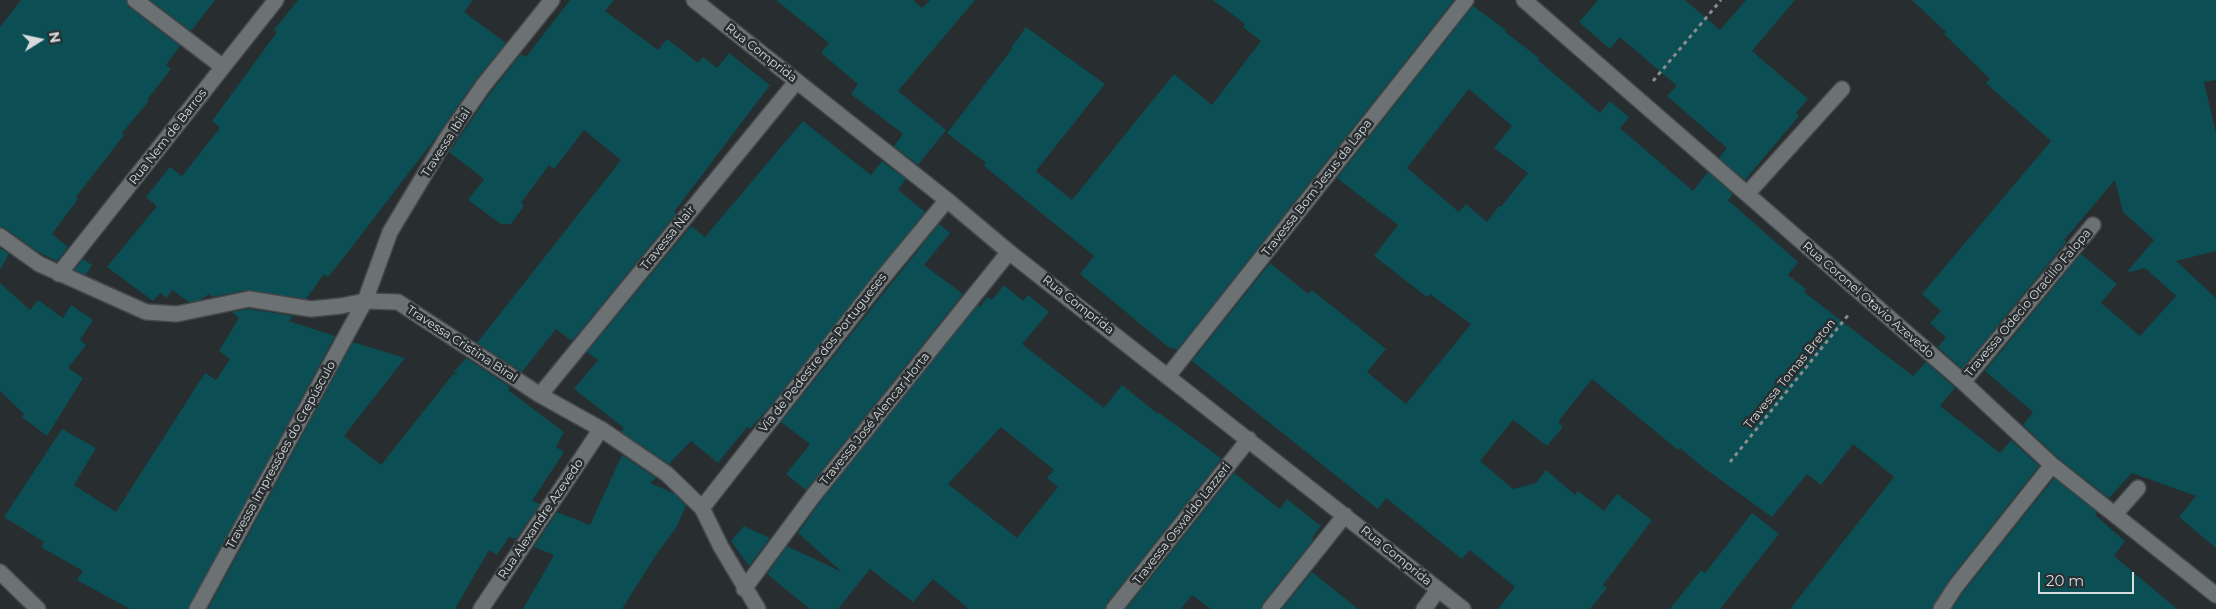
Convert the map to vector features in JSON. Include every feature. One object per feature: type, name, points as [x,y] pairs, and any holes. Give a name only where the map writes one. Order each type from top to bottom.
[{"type":"street","points":[[135,0],[223,68]]},
{"type":"street","name":"Rua Nem de Barros","points":[[59,274],[276,0]]},
{"type":"street","name":"Travessa Ibiai","points":[[365,301],[390,232],[446,139],[484,86],[552,0]]},
{"type":"street","name":"Rua Comprida","points":[[694,0],[947,200],[1009,252],[1463,609]]},
{"type":"street","name":"Travessa Bom Jesus da Lapa","points":[[1168,376],[1466,0]]},
{"type":"street","name":"Rua Coronel Otavio Azevedo","points":[[1524,0],[1963,382],[2052,465],[2216,595]]},
{"type":"street","name":"Travessa Nair","points":[[540,395],[796,82]]},
{"type":"street","points":[[1747,194],[1842,89]]},
{"type":"street","name":"Via de Pedestre dos Portugueses","points":[[702,508],[874,288],[947,200]]},
{"type":"street","name":"Travessa Odecio Oracilio Falopa","points":[[1963,382],[2094,225]]},
{"type":"street","name":"Travessa Cristina Biral","points":[[0,236],[39,264],[146,312],[177,314],[249,298],[311,309],[365,301],[398,302],[540,395],[600,429],[667,474],[702,508],[721,548],[744,589],[758,609]]},
{"type":"street","name":"Travessa José Alencar Horta","points":[[744,589],[813,496],[1009,252]]},
{"type":"street","name":"Travessa Impressões do Crepúsculo","points":[[197,609],[365,301]]},
{"type":"street","name":"Rua Alexandre Azevedo","points":[[481,609],[600,429]]},
{"type":"street","name":"Travessa Oswaldo Lazzeri","points":[[1114,609],[1249,439]]},
{"type":"street","points":[[1941,609],[1956,586],[2052,465]]},
{"type":"street","points":[[2115,514],[2138,488]]},
{"type":"street","points":[[1270,609],[1345,515]]},
{"type":"street","points":[[0,572],[38,609]]},
{"type":"street","points":[[1424,609],[1438,590]]},
{"type":"path","points":[[1638,98],[1721,0]]},
{"type":"path","name":"Travessa Tomas Breton","points":[[1730,462],[1864,296]]},
{"type":"building","points":[[21,0],[126,0],[129,7],[180,46],[166,65],[171,69],[147,100],[149,101],[122,133],[124,135],[76,197],[78,199],[52,234],[68,247],[57,261],[38,252],[5,228],[0,227],[0,27]]},
{"type":"building","points":[[150,0],[215,0],[191,31]]},
{"type":"building","points":[[298,0],[473,0],[464,12],[506,43],[475,81],[434,140],[345,256],[328,277],[324,274],[306,299],[247,290],[212,297],[209,294],[200,300],[189,302],[172,290],[167,298],[160,293],[153,301],[107,267],[157,206],[146,197],[170,167],[182,176],[220,128],[212,121],[277,32],[274,30]]},
{"type":"building","points":[[570,0],[614,0],[605,11],[658,50],[667,39],[698,63],[703,57],[717,68],[729,53],[770,85],[674,212],[676,214],[572,341],[556,329],[522,372],[477,343],[621,160],[584,130],[554,169],[549,165],[521,203],[524,206],[511,224],[501,224],[468,200],[484,179],[449,152],[491,92],[521,54],[526,57]]},
{"type":"building","points":[[776,0],[913,0],[922,8],[930,0],[975,0],[898,91],[946,130],[918,165],[894,146],[903,134],[851,94],[858,84],[821,53],[829,43]]},
{"type":"building","points":[[1213,0],[1454,0],[1177,350],[1168,347],[1080,274],[1094,256],[984,166],[986,163],[947,133],[1012,49],[1026,27],[1105,84],[1036,171],[1072,200],[1174,74],[1212,105],[1261,41],[1243,27],[1245,24]]},
{"type":"building","points":[[1598,0],[1685,0],[1720,30],[1746,0],[1795,0],[1752,51],[1808,99],[1796,113],[1799,116],[1745,180],[1719,158],[1727,148],[1667,96],[1677,86],[1620,37],[1610,49],[1579,22]]},
{"type":"building","points":[[1912,0],[2216,0],[2216,80],[2204,82],[2216,133],[2216,251],[2176,261],[2216,298],[2216,548],[2179,517],[2196,496],[2132,473],[2109,498],[2058,458],[2023,425],[2033,412],[1985,371],[2081,254],[2117,284],[2101,303],[2140,336],[2176,296],[2145,268],[2126,273],[2154,240],[2123,212],[2115,180],[2064,240],[2066,242],[1962,369],[1938,347],[1946,337],[1930,323],[1941,311],[1922,294],[2051,141],[1986,83],[1990,79],[1944,34],[1946,32]]},
{"type":"building","points":[[1473,6],[1506,30],[1505,32],[1539,58],[1538,60],[1600,113],[1610,101],[1629,117],[1620,128],[1693,191],[1708,172],[1733,194],[1728,200],[1798,262],[1788,275],[1806,289],[1804,292],[1913,376],[1926,362],[1955,388],[1940,406],[2000,453],[2011,440],[2039,466],[1949,580],[1932,609],[1790,609],[1894,477],[1853,444],[1821,485],[1807,474],[1772,517],[1704,468],[1680,448],[1678,450],[1592,379],[1558,422],[1563,427],[1547,446],[1513,420],[1480,461],[1513,489],[1536,483],[1546,470],[1575,495],[1578,491],[1604,511],[1617,494],[1652,520],[1603,585],[1607,588],[1590,609],[1498,609],[1515,587],[1470,550],[1462,559],[1386,498],[1378,509],[1192,361],[1270,263],[1308,294],[1312,290],[1386,349],[1367,372],[1406,404],[1471,324],[1430,294],[1427,297],[1374,256],[1398,225],[1337,178]],"holes":[[[1469,89],[1512,126],[1494,148],[1528,173],[1487,222],[1466,204],[1459,212],[1407,168]]]},
{"type":"building","points":[[803,121],[871,175],[882,161],[906,179],[898,190],[925,212],[766,411],[750,429],[747,427],[718,463],[691,441],[669,464],[621,432],[624,428],[574,389],[598,360],[587,352],[691,226],[705,237]]},
{"type":"building","points":[[939,224],[950,233],[924,265],[963,294],[806,490],[786,474],[810,444],[781,422]]},
{"type":"building","points":[[0,248],[9,254],[0,270]]},
{"type":"building","points":[[83,259],[92,265],[86,275],[74,270]]},
{"type":"building","points":[[0,283],[30,310],[38,300],[63,318],[71,305],[93,320],[80,340],[86,345],[68,368],[83,378],[47,436],[22,417],[24,414],[0,391]]},
{"type":"building","points":[[1004,285],[1023,301],[1028,295],[1049,312],[1022,344],[1104,408],[1122,385],[1158,414],[1221,458],[1219,462],[1107,603],[1105,609],[969,609],[933,579],[913,602],[870,569],[838,609],[810,609],[767,574],[787,546],[842,572],[798,533],[820,502],[978,305],[980,307],[987,297],[992,300]],"holes":[[[1001,427],[1054,470],[1047,478],[1058,487],[1017,538],[948,484]]]},
{"type":"building","points":[[249,309],[293,316],[289,321],[335,336],[188,609],[130,609],[77,580],[83,571],[41,547],[44,542],[4,517],[62,429],[96,448],[74,485],[116,512],[205,373],[216,380],[230,359],[219,351],[239,318],[232,312]]},
{"type":"building","points":[[353,342],[405,358],[344,436],[381,465],[453,374],[458,375],[454,372],[466,358],[510,387],[508,390],[564,432],[556,447],[564,452],[532,501],[540,504],[516,539],[509,537],[497,555],[489,550],[455,609],[208,609]]},
{"type":"building","points":[[622,455],[656,478],[650,483],[675,494],[686,506],[676,528],[658,552],[622,609],[523,609],[554,555],[534,547],[557,512],[590,525]]},
{"type":"building","points":[[1234,473],[1280,509],[1287,499],[1321,526],[1312,538],[1314,539],[1263,603],[1261,609],[1211,609],[1192,595],[1181,609],[1126,609]]},
{"type":"building","points":[[2054,478],[2097,512],[2095,515],[2125,541],[2114,556],[2177,609],[1952,609],[1964,591]]},
{"type":"building","points":[[1752,513],[1779,534],[1720,609],[1670,609],[1701,570],[1705,573]]},
{"type":"building","points":[[744,526],[770,538],[749,566],[731,541]]},
{"type":"building","points":[[1312,572],[1358,609],[1282,609]]}]
